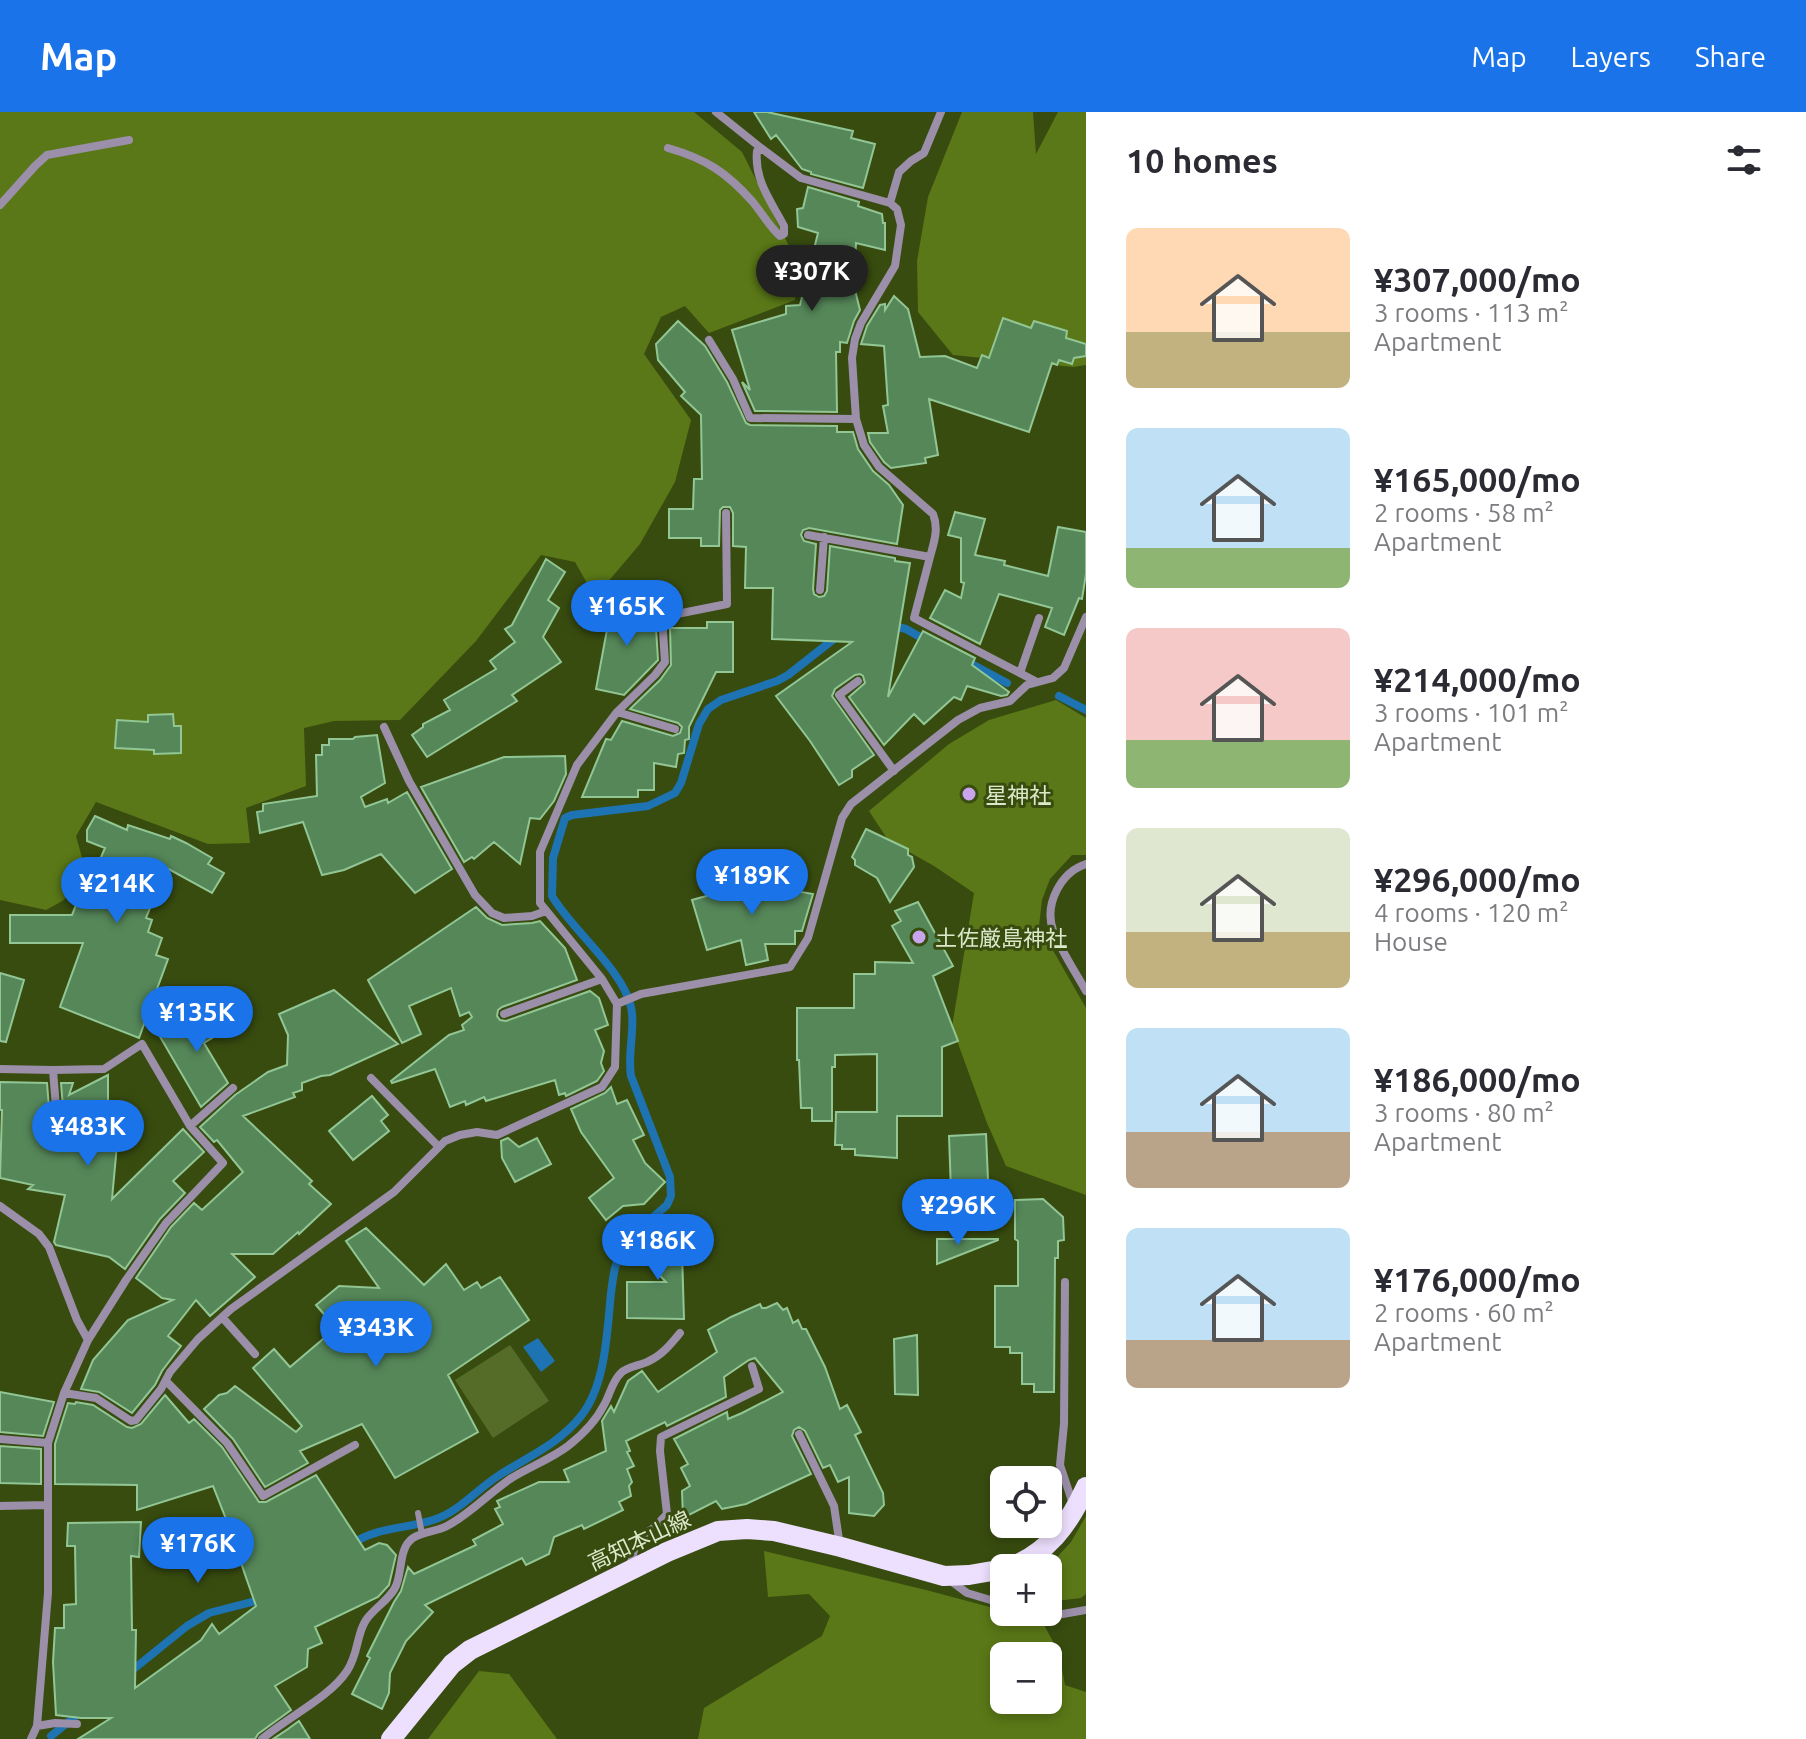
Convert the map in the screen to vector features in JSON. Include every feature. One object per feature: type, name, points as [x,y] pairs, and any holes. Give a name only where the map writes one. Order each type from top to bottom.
[{"type":"main road","name":"高知本山線","points":[[1037,1554],[1060,1532],[1086,1487]]},
{"type":"main road","name":"高知本山線","points":[[391,1739],[452,1664],[470,1650],[693,1539],[718,1531],[774,1531],[944,1576],[990,1571]]},
{"type":"street","points":[[716,112],[801,178],[890,203],[897,209],[901,225],[895,266],[861,323],[852,358],[856,419],[864,445],[879,467],[933,514],[937,524],[914,618],[1038,683]]},
{"type":"street","points":[[890,203],[899,172],[924,153],[941,112]]},
{"type":"street","points":[[0,205],[47,155],[129,140]]},
{"type":"street","points":[[668,148],[706,162],[724,173],[782,236],[784,226],[759,180],[756,165],[757,151],[761,148]]},
{"type":"street","points":[[709,340],[733,379],[750,418],[856,419]]},
{"type":"street","points":[[64,1393],[96,1398],[131,1421],[136,1420],[142,1416],[170,1372],[222,1317],[394,1192],[445,1141],[477,1132],[497,1135],[602,1087],[615,1067],[617,1004],[602,979],[540,903],[540,852],[577,765],[617,712],[665,662],[662,617],[727,604],[726,513]]},
{"type":"street","points":[[808,535],[930,557]]},
{"type":"street","points":[[820,590],[824,537]]},
{"type":"street","points":[[617,1004],[641,994],[790,967],[808,938],[842,818],[851,804],[958,720],[980,708],[1010,701],[1027,685],[1053,678],[1064,668],[1086,617]]},
{"type":"street","points":[[1020,673],[1039,618]]},
{"type":"street","points":[[858,681],[839,695],[894,771]]},
{"type":"street","points":[[617,712],[675,729]]},
{"type":"street","points":[[384,727],[409,781],[475,895],[492,913],[504,918],[532,916],[546,911]]},
{"type":"street","points":[[1086,864],[1067,874],[1055,892],[1051,913],[1052,929],[1086,991]]},
{"type":"street","points":[[504,1014],[602,979]]},
{"type":"street","points":[[0,1069],[104,1069],[142,1044],[190,1126],[223,1163],[166,1223],[126,1280],[88,1340],[64,1393],[48,1443],[48,1593],[37,1726],[31,1739]]},
{"type":"street","points":[[53,1070],[57,1120]]},
{"type":"street","points":[[371,1078],[439,1147]]},
{"type":"street","points":[[190,1126],[233,1088]]},
{"type":"street","points":[[0,1206],[39,1234],[49,1247],[77,1320],[88,1340]]},
{"type":"street","points":[[1065,1282],[1064,1424],[1060,1465],[1074,1509]]},
{"type":"street","points":[[222,1317],[255,1354]]},
{"type":"street","points":[[262,1739],[332,1688],[343,1676],[356,1655],[367,1618],[396,1586],[405,1547],[413,1538],[422,1532],[441,1530],[467,1515],[511,1479],[567,1447],[584,1433],[599,1414],[619,1374],[659,1355],[680,1333]]},
{"type":"street","points":[[629,1570],[637,1539],[667,1514],[661,1437],[759,1389],[752,1366]]},
{"type":"street","points":[[166,1381],[227,1443],[263,1496],[355,1445]]},
{"type":"street","points":[[799,1434],[834,1506],[841,1547]]},
{"type":"street","points":[[0,1439],[48,1443]]},
{"type":"street","points":[[0,1506],[48,1505]]},
{"type":"street","points":[[944,1576],[967,1593],[990,1600]]},
{"type":"street","points":[[1062,1614],[1086,1610]]},
{"type":"street","points":[[37,1726],[77,1724]]},
{"type":"lane","points":[[418,1513],[422,1532]]},
{"type":"green space","points":[[0,112],[694,112],[742,152],[794,256],[795,300],[709,333],[685,306],[661,317],[644,354],[691,420],[675,482],[640,544],[595,597],[575,562],[541,555],[476,641],[400,720],[334,721],[304,728],[306,786],[246,808],[250,843],[208,844],[96,802],[76,836],[84,865],[64,900],[46,910],[0,900]]},
{"type":"green space","points":[[962,112],[1033,112],[1036,154],[1058,112],[1086,112],[1086,365],[1073,367],[953,355],[918,312],[917,261],[928,197]]},
{"type":"green space","points":[[1056,700],[1086,718],[1086,855],[1072,855],[1050,879],[1042,900],[1039,926],[1086,1008],[1086,1195],[1006,1166],[952,1027],[974,893],[888,840],[869,811],[949,744],[989,720]]},
{"type":"green space","points":[[510,1345],[549,1401],[493,1438],[455,1380]]},
{"type":"green space","points":[[1086,1516],[1086,1594],[1081,1598],[1062,1600],[1060,1554]]},
{"type":"green space","points":[[764,1551],[990,1607],[990,1626],[1045,1626],[1053,1642],[990,1642],[990,1714],[1062,1714],[1062,1669],[1065,1685],[1086,1692],[1086,1739],[698,1739],[704,1708],[822,1636],[830,1616],[809,1594],[768,1597]]},
{"type":"green space","points":[[479,1671],[509,1674],[557,1739],[428,1739]]},
{"type":"water","points":[[538,1338],[555,1361],[541,1372],[523,1347]]},
{"type":"building","points":[[754,112],[767,112],[853,131],[851,138],[875,144],[863,188],[802,169],[776,135],[771,139]]},
{"type":"building","points":[[808,187],[859,202],[858,206],[882,214],[885,250],[856,243],[854,286],[860,310],[847,343],[840,342],[840,352],[836,352],[837,412],[755,411],[742,382],[750,390],[732,330],[786,314],[786,306],[800,305],[818,233],[798,227],[797,209],[803,208]]},
{"type":"building","points":[[894,296],[908,309],[920,357],[945,356],[977,368],[982,355],[989,358],[1003,318],[1031,328],[1034,321],[1067,331],[1066,338],[1086,344],[1086,356],[1074,358],[1072,364],[1059,360],[1057,365],[1052,363],[1029,432],[929,399],[938,455],[925,458],[926,463],[891,468],[870,442],[868,433],[888,433],[883,406],[888,405],[884,346],[861,344],[867,326],[880,305],[885,304],[885,310]]},
{"type":"building","points":[[678,321],[705,346],[727,382],[746,423],[837,426],[837,432],[853,432],[858,449],[873,471],[889,485],[903,505],[897,544],[809,528],[803,530],[801,535],[804,541],[816,544],[813,589],[819,597],[827,591],[830,546],[910,563],[888,697],[923,631],[975,658],[972,665],[1009,692],[1007,695],[967,686],[961,700],[954,697],[924,724],[914,714],[884,745],[849,697],[865,683],[863,676],[855,675],[835,689],[832,696],[874,755],[852,770],[852,777],[839,785],[776,696],[852,642],[772,639],[773,588],[745,588],[746,547],[733,546],[733,513],[730,507],[720,510],[719,546],[701,546],[701,538],[669,538],[669,509],[693,509],[694,479],[702,479],[701,415],[681,396],[685,392],[658,360],[656,344]]},
{"type":"building","points":[[955,512],[985,519],[975,555],[1005,561],[1004,565],[1048,576],[1058,527],[1086,532],[1086,574],[1082,599],[1079,598],[1064,635],[1045,627],[1052,608],[999,594],[980,644],[930,618],[945,590],[961,598],[964,583],[961,582],[961,538],[948,535]]},
{"type":"building","points":[[546,559],[565,572],[548,600],[559,608],[543,637],[561,662],[512,695],[517,701],[427,757],[412,735],[423,724],[450,710],[444,700],[496,669],[490,661],[515,642],[505,629],[512,625]]},
{"type":"building","points":[[621,600],[646,603],[644,628],[656,628],[658,660],[624,695],[596,689],[611,608]]},
{"type":"building","points":[[707,622],[733,622],[733,672],[716,672],[689,727],[689,739],[685,740],[684,753],[678,754],[676,767],[654,763],[654,790],[638,790],[638,797],[582,797],[606,739],[611,740],[622,721],[673,736],[680,733],[682,727],[678,723],[630,709],[671,665],[670,628],[707,628]]},
{"type":"building","points":[[173,714],[174,726],[181,726],[181,753],[154,754],[154,750],[115,748],[117,720],[148,722],[148,715]]},
{"type":"building","points":[[377,735],[385,783],[361,797],[365,807],[387,799],[388,803],[407,792],[452,869],[415,893],[381,854],[344,870],[322,875],[303,822],[260,833],[257,812],[263,811],[263,804],[317,796],[316,755],[322,755],[322,745],[329,745],[329,739]]},
{"type":"building","points":[[565,756],[566,774],[554,801],[540,819],[530,818],[520,864],[494,842],[474,859],[472,857],[464,862],[421,787],[504,757]]},
{"type":"building","points":[[95,816],[127,830],[128,825],[170,839],[171,836],[212,858],[208,864],[224,873],[212,893],[154,861],[140,904],[150,908],[146,918],[152,920],[148,932],[162,938],[156,955],[168,959],[139,1038],[60,1007],[83,943],[10,943],[10,915],[72,915],[85,883],[90,883],[105,848],[87,841],[87,830]]},
{"type":"building","points":[[866,829],[908,849],[908,855],[912,857],[914,867],[890,902],[877,878],[855,865],[852,857]]},
{"type":"building","points":[[721,883],[767,883],[767,886],[813,894],[802,931],[795,931],[795,944],[765,944],[768,960],[746,965],[741,940],[707,950],[692,900],[724,891]]},
{"type":"building","points":[[918,902],[953,966],[933,976],[958,1041],[942,1047],[942,1116],[897,1116],[897,1158],[855,1155],[855,1149],[842,1149],[842,1145],[835,1145],[836,1112],[877,1112],[877,1054],[835,1055],[835,1067],[832,1067],[832,1121],[812,1121],[812,1108],[801,1108],[797,1008],[854,1008],[854,974],[875,974],[875,962],[913,963],[892,926],[901,921],[895,911]]},
{"type":"building","points":[[476,907],[487,918],[502,925],[540,921],[565,948],[577,980],[502,1007],[497,1016],[506,1021],[590,991],[599,998],[608,1025],[595,1030],[604,1051],[601,1063],[604,1071],[597,1081],[566,1096],[565,1093],[559,1095],[555,1080],[486,1101],[484,1097],[466,1105],[465,1101],[450,1107],[435,1069],[392,1083],[449,1035],[464,1030],[462,1025],[472,1017],[469,1012],[460,1016],[451,988],[409,1006],[421,1034],[402,1043],[368,980]]},
{"type":"building","points":[[0,973],[24,980],[6,1042],[0,1041]]},
{"type":"building","points":[[334,990],[398,1044],[330,1075],[302,1083],[302,1090],[293,1093],[295,1097],[243,1116],[312,1181],[309,1184],[331,1204],[273,1254],[232,1254],[255,1277],[210,1316],[196,1300],[168,1336],[181,1346],[132,1413],[99,1392],[81,1389],[93,1360],[128,1320],[173,1300],[162,1298],[136,1278],[171,1227],[194,1203],[202,1210],[243,1172],[217,1140],[214,1142],[200,1127],[235,1095],[268,1072],[287,1065],[288,1035],[279,1014]]},
{"type":"building","points":[[219,1009],[228,1028],[204,1043],[228,1083],[201,1107],[159,1035],[194,1016],[199,1019]]},
{"type":"building","points":[[108,1075],[108,1133],[118,1134],[112,1199],[183,1129],[204,1152],[173,1181],[185,1193],[160,1219],[125,1269],[109,1257],[56,1245],[54,1242],[65,1195],[28,1189],[33,1185],[0,1178],[0,1082],[47,1083],[50,1121],[57,1127],[64,1120],[61,1083],[73,1083],[69,1095]]},
{"type":"building","points":[[611,1087],[617,1104],[627,1100],[644,1135],[633,1140],[645,1163],[665,1182],[644,1204],[623,1206],[606,1220],[589,1198],[614,1178],[581,1132],[571,1109]]},
{"type":"building","points":[[372,1096],[388,1115],[381,1121],[389,1131],[353,1160],[329,1131]]},
{"type":"building","points":[[986,1134],[989,1203],[951,1191],[949,1136]]},
{"type":"building","points":[[508,1138],[519,1147],[537,1138],[551,1164],[515,1182],[502,1158],[501,1141]]},
{"type":"building","points":[[1043,1199],[1063,1217],[1064,1240],[1058,1241],[1058,1258],[1055,1258],[1054,1392],[1034,1392],[1034,1384],[1022,1384],[1022,1353],[1010,1353],[1010,1347],[995,1347],[995,1286],[1018,1286],[1015,1200]]},
{"type":"building","points":[[366,1228],[424,1285],[446,1264],[464,1290],[477,1282],[481,1288],[500,1277],[529,1320],[448,1375],[478,1432],[395,1478],[362,1424],[300,1451],[308,1463],[265,1487],[233,1439],[204,1409],[235,1386],[296,1432],[302,1426],[253,1368],[274,1349],[290,1367],[336,1328],[316,1305],[339,1286],[379,1288],[346,1241]]},
{"type":"building","points":[[658,1228],[682,1252],[684,1319],[627,1318],[627,1282],[666,1282],[635,1249]]},
{"type":"building","points":[[937,1239],[998,1239],[998,1240],[937,1264]]},
{"type":"building","points":[[777,1303],[783,1310],[787,1308],[793,1323],[798,1320],[802,1329],[806,1329],[825,1367],[840,1409],[847,1405],[861,1432],[855,1435],[883,1493],[884,1505],[874,1516],[849,1513],[849,1477],[838,1482],[830,1465],[823,1468],[805,1431],[799,1427],[792,1436],[811,1474],[746,1504],[722,1509],[716,1501],[683,1518],[682,1491],[690,1486],[681,1468],[688,1464],[674,1439],[727,1412],[728,1419],[783,1392],[755,1358],[749,1360],[724,1377],[726,1397],[667,1426],[665,1422],[626,1441],[630,1451],[627,1452],[634,1466],[627,1469],[632,1482],[629,1486],[631,1496],[619,1502],[623,1510],[584,1529],[582,1525],[554,1537],[549,1554],[526,1565],[522,1558],[425,1605],[433,1612],[406,1641],[390,1673],[389,1693],[382,1709],[352,1694],[370,1658],[367,1656],[401,1591],[408,1567],[414,1574],[476,1545],[473,1540],[503,1524],[495,1509],[500,1507],[497,1501],[539,1482],[569,1482],[564,1470],[606,1451],[602,1421],[611,1406],[614,1412],[628,1381],[642,1371],[658,1392],[717,1352],[708,1330],[760,1304],[766,1308]]},
{"type":"building","points":[[917,1335],[918,1395],[895,1394],[894,1339]]},
{"type":"building","points":[[0,1392],[54,1402],[43,1436],[0,1432]]},
{"type":"building","points":[[165,1395],[189,1423],[194,1419],[222,1447],[259,1502],[266,1502],[316,1475],[365,1550],[379,1543],[387,1545],[396,1555],[389,1585],[378,1597],[315,1627],[322,1643],[308,1649],[307,1667],[275,1686],[291,1710],[255,1739],[78,1739],[111,1718],[56,1715],[55,1628],[64,1628],[64,1605],[76,1604],[75,1546],[67,1546],[68,1523],[141,1522],[139,1557],[131,1556],[132,1630],[136,1630],[135,1688],[201,1640],[212,1624],[219,1634],[256,1606],[213,1486],[137,1510],[137,1485],[55,1484],[55,1444],[68,1403],[93,1405],[132,1428],[141,1424]]},
{"type":"building","points":[[0,1446],[41,1449],[41,1484],[0,1483]]},
{"type":"building","points":[[299,1721],[310,1739],[273,1739],[288,1729]]},
{"type":"waterway","points":[[890,625],[906,629],[929,642]]},
{"type":"waterway","points":[[352,1544],[371,1534],[442,1516],[572,1426],[596,1389],[606,1340],[613,1277],[619,1257],[630,1239],[667,1205],[671,1196],[670,1177],[631,1076],[632,1015],[626,993],[608,965],[552,896],[553,858],[565,818],[648,806],[675,793],[699,724],[708,709],[721,700],[788,675],[839,635]]},
{"type":"waterway","points":[[966,661],[1007,683]]},
{"type":"waterway","points":[[1059,696],[1086,710]]},
{"type":"waterway","points":[[130,1672],[187,1626],[209,1613],[263,1599]]},
{"type":"waterway","points":[[51,1736],[82,1711]]},
{"type":"place","name":"星神社","points":[[969,794]]},
{"type":"place","name":"土佐厳島神社","points":[[919,937]]}]
